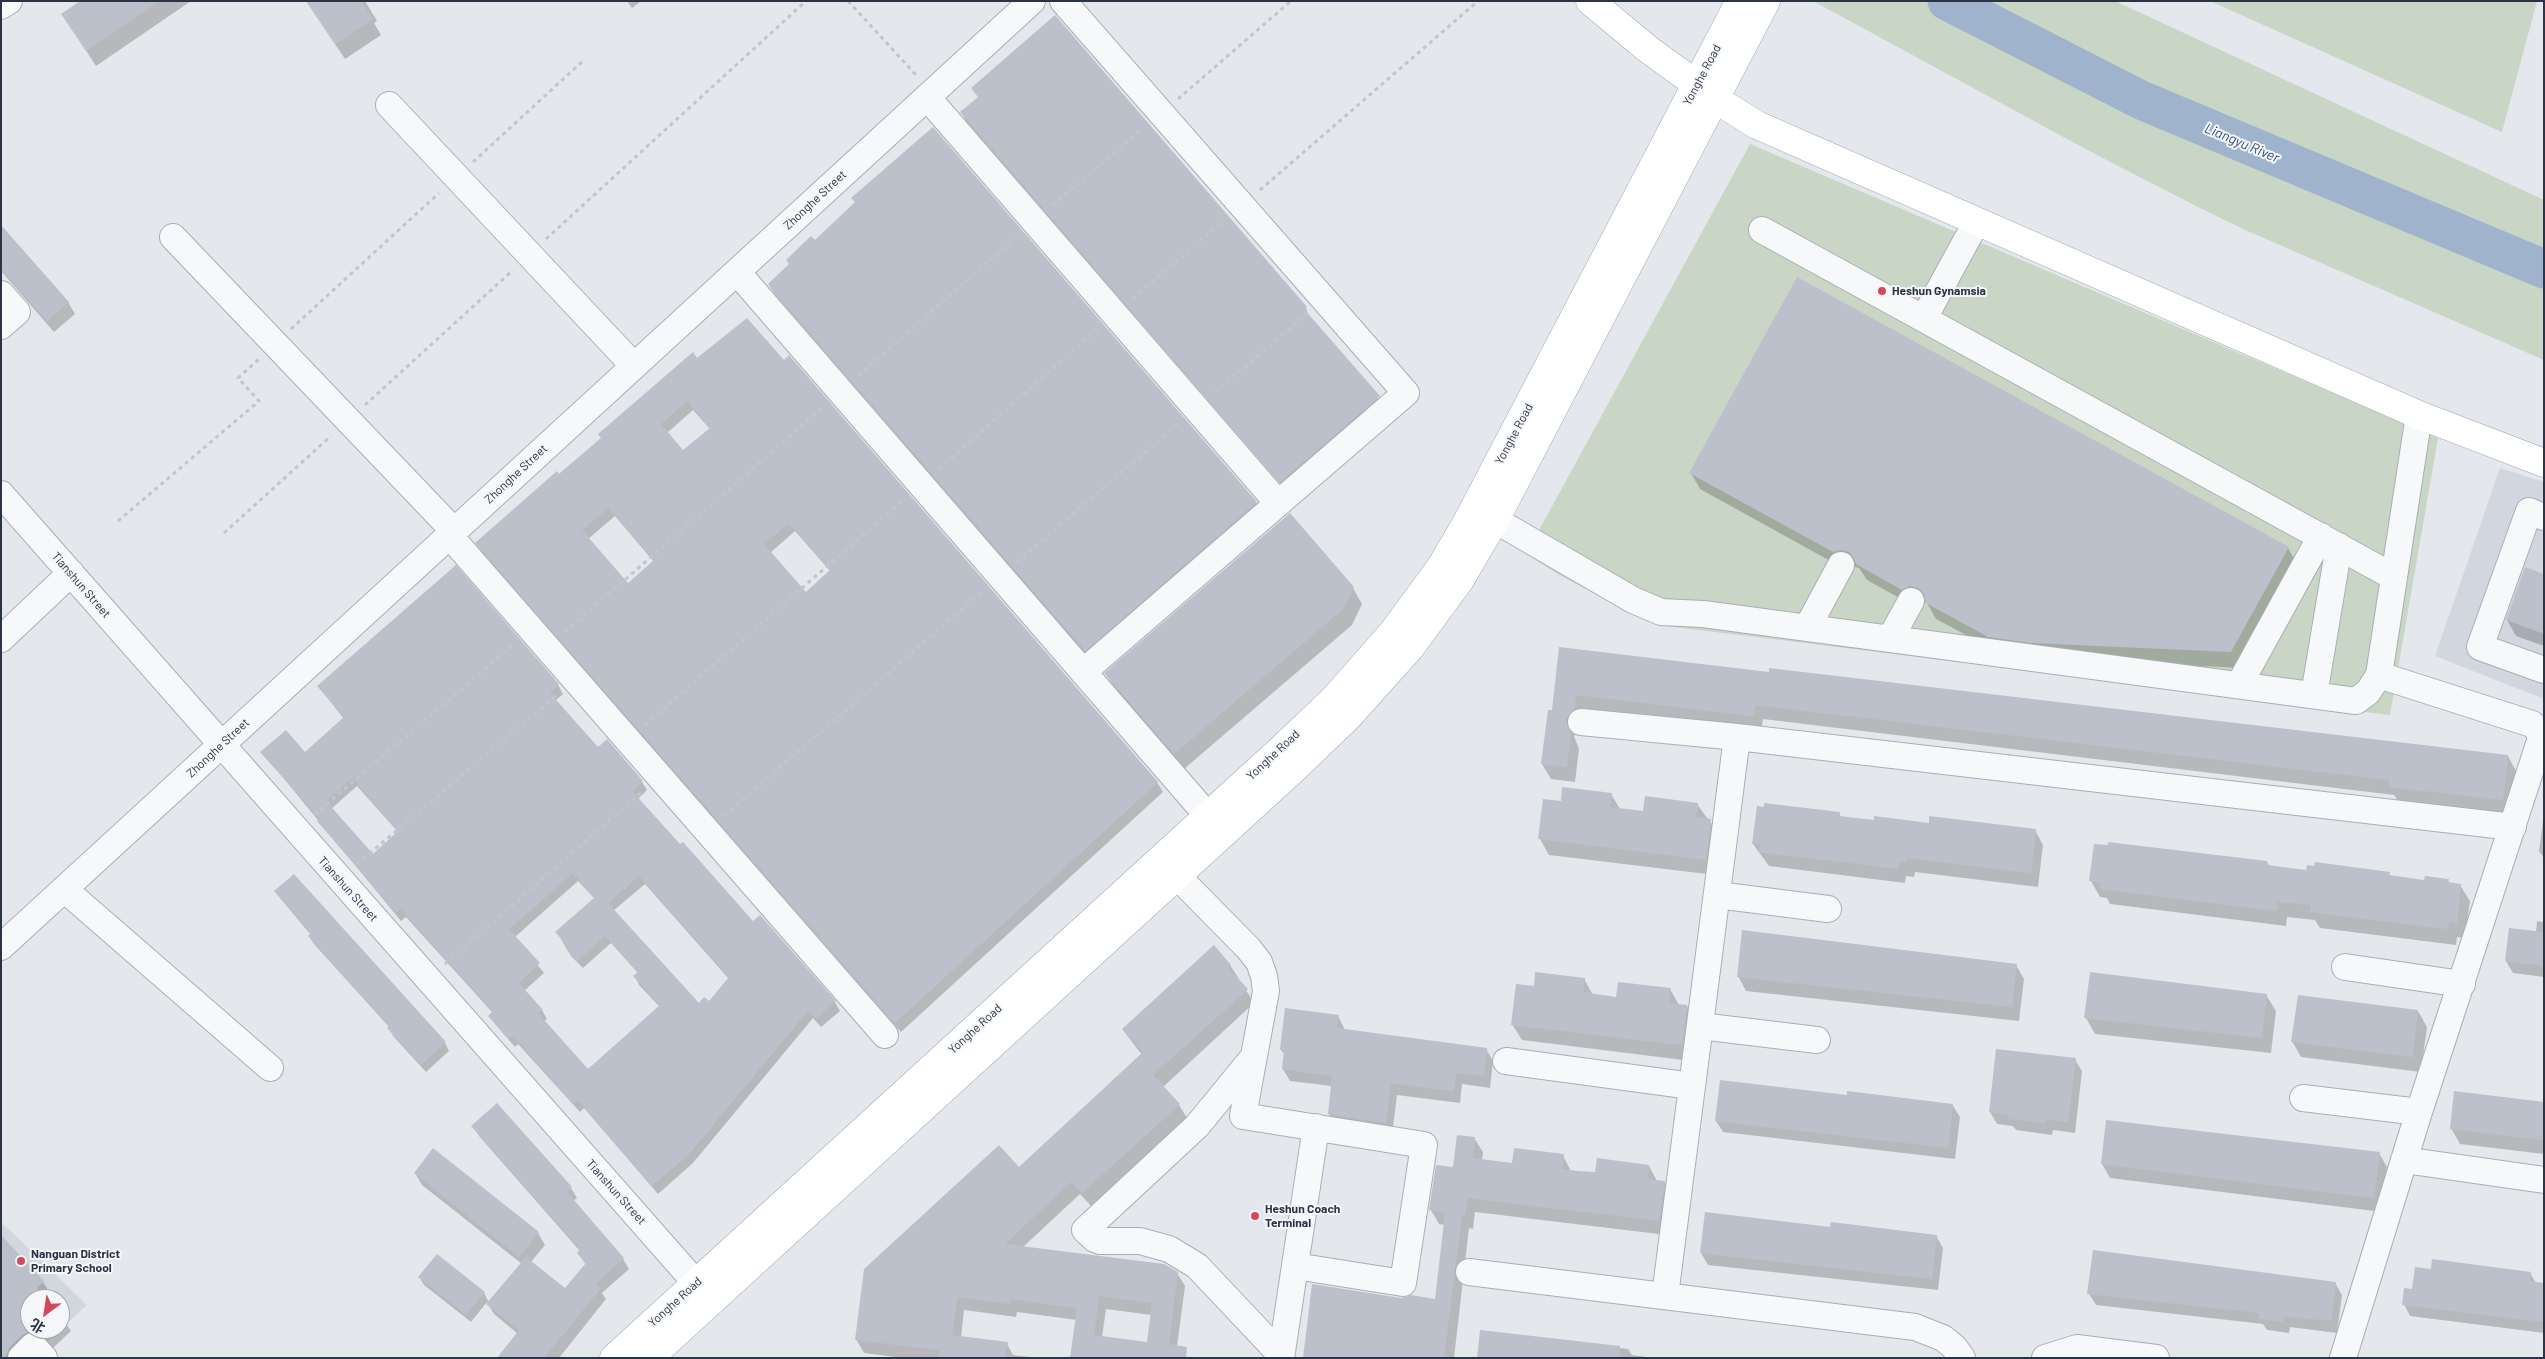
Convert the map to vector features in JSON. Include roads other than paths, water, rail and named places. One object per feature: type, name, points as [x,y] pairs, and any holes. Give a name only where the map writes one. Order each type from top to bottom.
[{"type":"main road","points":[[1590,1],[1649,50],[1706,91],[1757,124],[2419,415],[2544,463]]},
{"type":"main road","name":"Yonghe Road","points":[[1727,51],[1740,1]]},
{"type":"main road","name":"Yonghe Road","points":[[614,1358],[1333,700],[1392,633],[1440,568],[1727,51],[1766,1]]},
{"type":"main road","name":"Yonghe Road","points":[[649,1358],[1295,768],[1372,692],[1439,611],[1495,520],[1706,91]]},
{"type":"street","points":[[1,6],[8,1]]},
{"type":"street","name":"Zhonghe Street","points":[[1,947],[1032,1]]},
{"type":"street","points":[[1063,1],[1406,393],[1083,672]]},
{"type":"street","points":[[930,95],[1035,222],[1278,503]]},
{"type":"street","points":[[389,105],[634,366]]},
{"type":"street","points":[[1924,318],[1977,221]]},
{"type":"street","points":[[1762,230],[2394,576]]},
{"type":"street","points":[[173,237],[276,344],[452,533],[575,680],[885,1035]]},
{"type":"street","points":[[736,272],[1208,816]]},
{"type":"street","points":[[1,294],[17,312],[1,326]]},
{"type":"street","points":[[1495,520],[1633,600],[1661,612],[1703,614],[2356,701],[2368,692],[2379,675],[2419,415]]},
{"type":"street","name":"Tianshun Street","points":[[1,494],[696,1283]]},
{"type":"street","points":[[2544,517],[2529,512],[2480,647],[2544,670]]},
{"type":"street","points":[[2239,685],[2330,541]]},
{"type":"street","points":[[2314,695],[2330,541]]},
{"type":"street","points":[[1807,628],[1841,565]]},
{"type":"street","points":[[1,639],[71,573]]},
{"type":"street","points":[[1890,639],[1911,601]]},
{"type":"street","points":[[2343,1358],[2419,1112],[2513,827],[2541,733],[2532,724],[2379,675]]},
{"type":"street","points":[[1581,722],[1737,737],[2513,827]]},
{"type":"street","points":[[1665,1296],[1737,737]]},
{"type":"street","points":[[1176,876],[1259,962],[1264,976],[1266,991],[1243,1116],[1424,1145],[1403,1283],[1295,1266]]},
{"type":"street","points":[[64,889],[270,1068]]},
{"type":"street","points":[[1717,895],[1828,909]]},
{"type":"street","points":[[2345,967],[2462,984]]},
{"type":"street","points":[[1700,1026],[1817,1040]]},
{"type":"street","points":[[1254,1055],[1197,1126],[1085,1230],[1095,1240],[1140,1241],[1169,1250],[1197,1266],[1281,1356]]},
{"type":"street","points":[[1506,1061],[1692,1086]]},
{"type":"street","points":[[2303,1098],[2419,1112]]},
{"type":"street","points":[[1281,1356],[1316,1127]]},
{"type":"street","points":[[2404,1160],[2544,1180]]},
{"type":"street","points":[[1469,1272],[1915,1326],[1943,1338],[1954,1347],[1962,1358]]},
{"type":"street","points":[[20,1358],[34,1346],[44,1358]]},
{"type":"street","points":[[2045,1358],[2077,1348],[2156,1358]]},
{"type":"waterway","name":"Liangyu River","points":[[1947,1],[2141,100],[2544,269]]},
{"type":"place","name":"Heshun Gynamsia","points":[[1882,291]]},
{"type":"place","name":"Heshun Coach Terminal","points":[[1255,1216]]},
{"type":"place","name":"Nanguan District Primary School","points":[[21,1261]]}]
